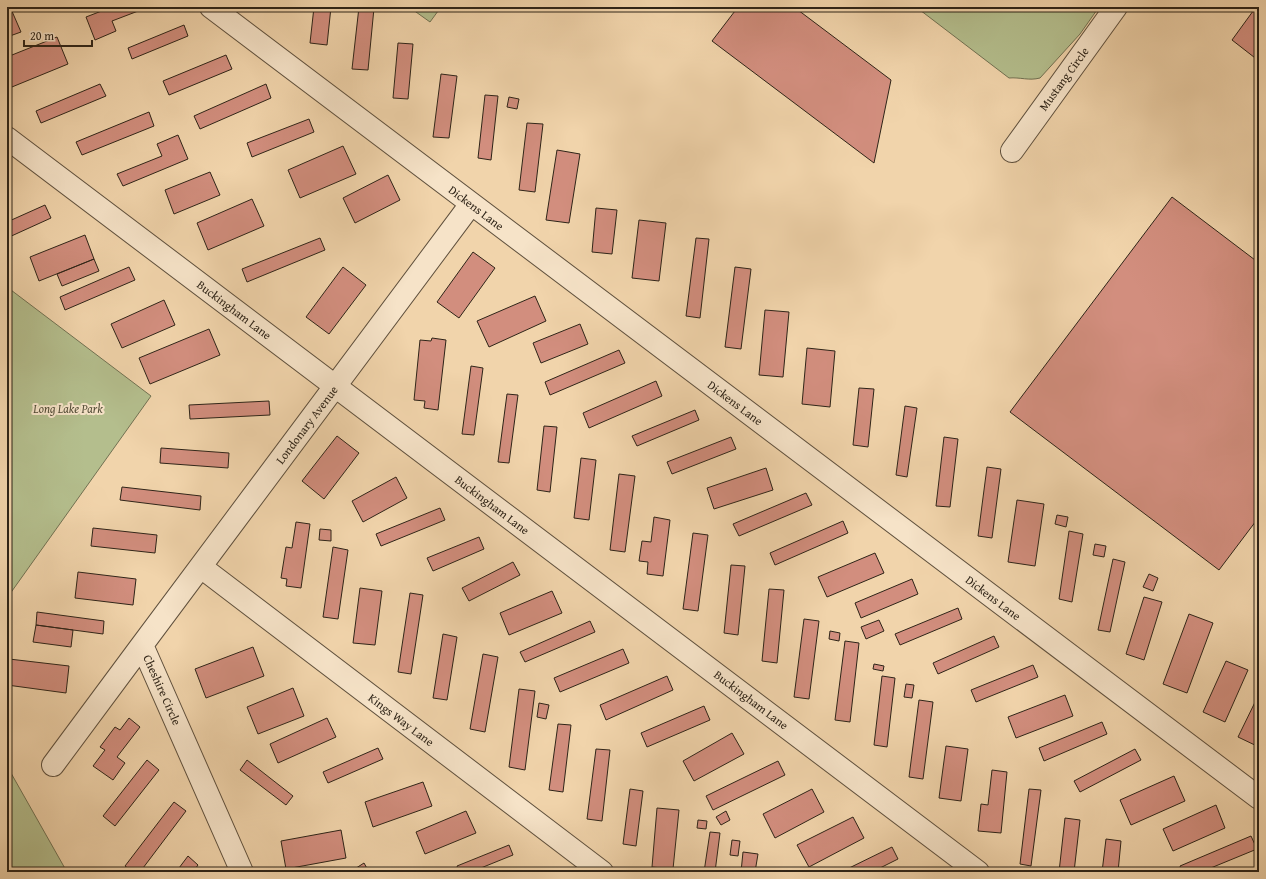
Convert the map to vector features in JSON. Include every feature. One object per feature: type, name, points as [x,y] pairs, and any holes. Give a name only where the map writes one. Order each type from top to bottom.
[{"type":"street","name":"Dickens Lane","points":[[211,7],[1259,798]]},
{"type":"street","name":"Mustang Circle","points":[[1012,151],[1116,7]]},
{"type":"street","name":"Buckingham Lane","points":[[7,138],[978,872]]},
{"type":"street","name":"Londonary Avenue","points":[[142,645],[471,204]]},
{"type":"street","name":"Kings Way Lane","points":[[201,567],[602,872]]},
{"type":"street","name":"Cheshire Circle","points":[[53,765],[142,645],[242,872]]},
{"type":"green space","points":[[409,7],[441,7],[430,22]]},
{"type":"green space","points":[[916,7],[1099,7],[1080,34],[1040,78],[1032,79],[1009,78]]},
{"type":"green space","name":"Long Lake Park","points":[[7,287],[151,396],[7,598]]},
{"type":"green space","points":[[7,766],[67,872],[7,872]]},
{"type":"building","points":[[112,7],[146,8],[112,21],[116,31],[95,40],[86,17]]},
{"type":"building","points":[[314,7],[331,7],[327,45],[310,43]]},
{"type":"building","points":[[359,7],[374,8],[368,70],[352,69]]},
{"type":"building","points":[[738,7],[794,7],[891,80],[874,163],[712,41]]},
{"type":"building","points":[[1256,7],[1259,7],[1259,61],[1232,40]]},
{"type":"building","points":[[11,9],[21,32],[7,37],[7,11]]},
{"type":"building","points":[[184,25],[188,36],[132,59],[128,48]]},
{"type":"building","points":[[57,37],[68,64],[7,89],[7,57]]},
{"type":"building","points":[[398,43],[413,44],[408,99],[393,98]]},
{"type":"building","points":[[226,55],[232,69],[169,95],[163,81]]},
{"type":"building","points":[[441,74],[457,76],[449,138],[433,137]]},
{"type":"building","points":[[100,84],[106,96],[41,123],[36,111]]},
{"type":"building","points":[[266,84],[271,98],[200,129],[194,116]]},
{"type":"building","points":[[485,95],[498,96],[491,160],[478,158]]},
{"type":"building","points":[[509,97],[519,99],[517,109],[507,107]]},
{"type":"building","points":[[149,112],[154,126],[82,155],[76,142]]},
{"type":"building","points":[[309,119],[314,132],[252,157],[247,143]]},
{"type":"building","points":[[527,123],[543,124],[535,192],[519,190]]},
{"type":"building","points":[[178,135],[188,159],[123,186],[117,174],[162,156],[157,144]]},
{"type":"building","points":[[343,146],[356,174],[300,198],[288,170]]},
{"type":"building","points":[[557,150],[580,154],[569,223],[546,220]]},
{"type":"building","points":[[210,172],[220,195],[174,214],[165,190]]},
{"type":"building","points":[[388,175],[400,200],[355,223],[343,198]]},
{"type":"building","points":[[1172,197],[1259,263],[1259,517],[1219,570],[1010,412]]},
{"type":"building","points":[[252,199],[264,226],[208,250],[197,223]]},
{"type":"building","points":[[45,205],[51,218],[7,238],[7,222]]},
{"type":"building","points":[[596,208],[617,210],[612,254],[592,252]]},
{"type":"building","points":[[639,220],[666,223],[659,281],[632,278]]},
{"type":"building","points":[[85,235],[94,259],[39,281],[30,257]]},
{"type":"building","points":[[320,238],[325,250],[247,282],[242,269]]},
{"type":"building","points":[[696,238],[709,239],[700,318],[686,316]]},
{"type":"building","points":[[473,252],[495,268],[459,318],[437,302]]},
{"type":"building","points":[[94,259],[99,271],[62,286],[57,274]]},
{"type":"building","points":[[129,267],[135,280],[65,310],[60,297]]},
{"type":"building","points":[[343,267],[366,285],[329,334],[306,317]]},
{"type":"building","points":[[735,267],[751,269],[741,349],[725,347]]},
{"type":"building","points":[[535,296],[546,321],[489,347],[477,321]]},
{"type":"building","points":[[164,300],[175,325],[122,348],[111,324]]},
{"type":"building","points":[[765,310],[789,312],[783,377],[759,375]]},
{"type":"building","points":[[580,324],[588,344],[541,363],[533,343]]},
{"type":"building","points":[[209,329],[220,355],[150,384],[139,358]]},
{"type":"building","points":[[432,338],[446,340],[438,410],[424,408],[425,401],[414,400],[420,340],[431,341]]},
{"type":"building","points":[[807,348],[835,351],[830,407],[802,404]]},
{"type":"building","points":[[619,350],[625,363],[550,395],[545,382]]},
{"type":"building","points":[[471,366],[483,368],[474,435],[462,434]]},
{"type":"building","points":[[656,381],[662,396],[589,428],[583,413]]},
{"type":"building","points":[[859,388],[874,389],[868,447],[853,445]]},
{"type":"building","points":[[507,394],[518,395],[509,463],[498,462]]},
{"type":"building","points":[[269,401],[270,415],[190,419],[189,405]]},
{"type":"building","points":[[905,406],[917,408],[907,477],[896,475]]},
{"type":"building","points":[[695,410],[699,420],[637,446],[632,436]]},
{"type":"building","points":[[544,426],[557,427],[550,492],[537,490]]},
{"type":"building","points":[[337,436],[359,453],[324,499],[302,481]]},
{"type":"building","points":[[731,437],[736,449],[672,474],[667,462]]},
{"type":"building","points":[[944,437],[958,439],[950,507],[936,506]]},
{"type":"building","points":[[161,448],[229,453],[228,468],[160,463]]},
{"type":"building","points":[[581,458],[596,460],[589,520],[574,518]]},
{"type":"building","points":[[987,467],[1001,469],[992,538],[978,536]]},
{"type":"building","points":[[766,468],[773,490],[714,509],[707,488]]},
{"type":"building","points":[[619,474],[635,476],[625,552],[610,550]]},
{"type":"building","points":[[396,477],[407,498],[363,522],[352,501]]},
{"type":"building","points":[[122,487],[201,496],[200,510],[120,500]]},
{"type":"building","points":[[806,493],[812,505],[739,536],[733,524]]},
{"type":"building","points":[[1017,500],[1044,504],[1035,566],[1008,562]]},
{"type":"building","points":[[440,508],[445,520],[381,546],[376,534]]},
{"type":"building","points":[[1057,515],[1068,517],[1066,527],[1055,524]]},
{"type":"building","points":[[654,517],[670,520],[663,576],[647,574],[648,562],[639,561],[642,541],[651,542]]},
{"type":"building","points":[[843,521],[848,533],[775,565],[770,553]]},
{"type":"building","points":[[296,522],[310,524],[301,588],[286,586],[287,579],[281,578],[286,547],[292,548]]},
{"type":"building","points":[[93,528],[157,535],[155,553],[91,546]]},
{"type":"building","points":[[320,529],[331,530],[331,541],[319,540]]},
{"type":"building","points":[[1069,531],[1083,534],[1072,602],[1059,599]]},
{"type":"building","points":[[693,533],[708,535],[698,611],[683,609]]},
{"type":"building","points":[[479,537],[484,549],[433,571],[427,558]]},
{"type":"building","points":[[1095,544],[1106,546],[1104,557],[1093,555]]},
{"type":"building","points":[[333,547],[348,550],[338,619],[323,617]]},
{"type":"building","points":[[875,553],[884,573],[827,597],[818,577]]},
{"type":"building","points":[[1113,559],[1125,562],[1110,632],[1098,630]]},
{"type":"building","points":[[513,562],[520,575],[469,601],[462,588]]},
{"type":"building","points":[[731,565],[745,566],[738,635],[724,633]]},
{"type":"building","points":[[78,572],[136,579],[133,605],[75,598]]},
{"type":"building","points":[[1149,574],[1158,578],[1153,591],[1143,587]]},
{"type":"building","points":[[912,579],[918,594],[861,618],[855,603]]},
{"type":"building","points":[[360,588],[382,591],[375,645],[353,643]]},
{"type":"building","points":[[769,589],[784,590],[777,663],[762,661]]},
{"type":"building","points":[[552,591],[562,613],[509,635],[500,613]]},
{"type":"building","points":[[410,593],[423,595],[411,674],[398,672]]},
{"type":"building","points":[[1144,597],[1162,602],[1144,660],[1126,654]]},
{"type":"building","points":[[958,608],[962,619],[900,645],[895,634]]},
{"type":"building","points":[[37,612],[104,621],[103,634],[36,625]]},
{"type":"building","points":[[1189,614],[1213,623],[1187,693],[1163,684]]},
{"type":"building","points":[[804,619],[819,621],[809,699],[794,697]]},
{"type":"building","points":[[879,620],[884,631],[866,639],[861,627]]},
{"type":"building","points":[[590,621],[595,632],[525,662],[520,652]]},
{"type":"building","points":[[36,625],[73,630],[71,647],[33,642]]},
{"type":"building","points":[[830,631],[840,633],[839,641],[829,639]]},
{"type":"building","points":[[443,634],[457,637],[447,700],[433,698]]},
{"type":"building","points":[[994,636],[999,647],[938,674],[933,663]]},
{"type":"building","points":[[845,641],[859,643],[850,722],[835,720]]},
{"type":"building","points":[[253,647],[264,676],[206,698],[195,669]]},
{"type":"building","points":[[623,649],[629,663],[560,692],[554,678]]},
{"type":"building","points":[[483,654],[498,657],[485,732],[470,729]]},
{"type":"building","points":[[9,659],[69,666],[66,693],[7,685]]},
{"type":"building","points":[[1226,661],[1248,670],[1225,722],[1203,712]]},
{"type":"building","points":[[874,664],[884,666],[883,671],[873,669]]},
{"type":"building","points":[[1033,665],[1038,677],[976,702],[971,690]]},
{"type":"building","points":[[667,676],[673,690],[606,720],[600,705]]},
{"type":"building","points":[[882,676],[895,678],[887,747],[874,745]]},
{"type":"building","points":[[906,684],[914,685],[912,698],[904,697]]},
{"type":"building","points":[[293,688],[304,716],[258,734],[247,707]]},
{"type":"building","points":[[519,689],[535,691],[525,770],[509,767]]},
{"type":"building","points":[[1259,694],[1259,747],[1238,737]]},
{"type":"building","points":[[1065,695],[1073,716],[1016,738],[1008,717]]},
{"type":"building","points":[[919,700],[933,702],[923,779],[909,777]]},
{"type":"building","points":[[539,703],[549,705],[546,719],[537,717]]},
{"type":"building","points":[[704,706],[710,720],[647,747],[641,733]]},
{"type":"building","points":[[129,718],[140,727],[117,757],[125,763],[113,780],[93,766],[105,750],[100,747],[115,727],[120,730]]},
{"type":"building","points":[[327,718],[336,737],[278,763],[270,744]]},
{"type":"building","points":[[1102,722],[1107,734],[1044,761],[1039,748]]},
{"type":"building","points":[[558,724],[571,725],[563,792],[549,790]]},
{"type":"building","points":[[732,733],[744,754],[694,781],[683,761]]},
{"type":"building","points":[[946,746],[968,749],[961,801],[939,798]]},
{"type":"building","points":[[378,748],[383,759],[328,783],[323,772]]},
{"type":"building","points":[[596,749],[610,750],[602,821],[587,819]]},
{"type":"building","points":[[1135,749],[1141,760],[1080,792],[1074,781]]},
{"type":"building","points":[[147,760],[159,770],[115,826],[103,816]]},
{"type":"building","points":[[247,760],[293,796],[286,805],[240,770]]},
{"type":"building","points":[[778,761],[785,775],[713,810],[706,796]]},
{"type":"building","points":[[992,770],[1007,772],[1001,833],[978,831],[981,804],[988,805]]},
{"type":"building","points":[[1174,776],[1185,801],[1131,825],[1120,800]]},
{"type":"building","points":[[423,782],[432,806],[373,827],[365,802]]},
{"type":"building","points":[[630,789],[643,791],[636,846],[623,844]]},
{"type":"building","points":[[812,789],[824,812],[775,838],[763,814]]},
{"type":"building","points":[[1029,789],[1041,790],[1031,866],[1020,864]]},
{"type":"building","points":[[174,802],[186,811],[140,872],[133,872],[125,866]]},
{"type":"building","points":[[1216,805],[1225,828],[1173,851],[1163,829]]},
{"type":"building","points":[[657,808],[679,810],[673,869],[652,867]]},
{"type":"building","points":[[466,811],[476,833],[425,854],[416,832]]},
{"type":"building","points":[[726,811],[730,820],[721,825],[716,817]]},
{"type":"building","points":[[853,817],[864,838],[809,867],[797,845]]},
{"type":"building","points":[[1065,818],[1080,820],[1074,872],[1059,872]]},
{"type":"building","points":[[698,820],[707,821],[706,829],[697,828]]},
{"type":"building","points":[[341,830],[346,858],[286,869],[281,841]]},
{"type":"building","points":[[710,832],[720,833],[715,872],[704,872]]},
{"type":"building","points":[[1251,836],[1257,849],[1201,872],[1182,872],[1180,866]]},
{"type":"building","points":[[1106,839],[1121,841],[1118,872],[1102,872]]},
{"type":"building","points":[[732,840],[740,841],[738,856],[730,855]]},
{"type":"building","points":[[509,845],[513,855],[471,872],[459,872],[457,866]]},
{"type":"building","points":[[892,847],[898,859],[872,872],[841,872]]},
{"type":"building","points":[[743,852],[758,854],[755,872],[741,872]]},
{"type":"building","points":[[188,856],[198,865],[193,872],[176,872]]},
{"type":"building","points":[[364,863],[369,872],[350,872]]}]
